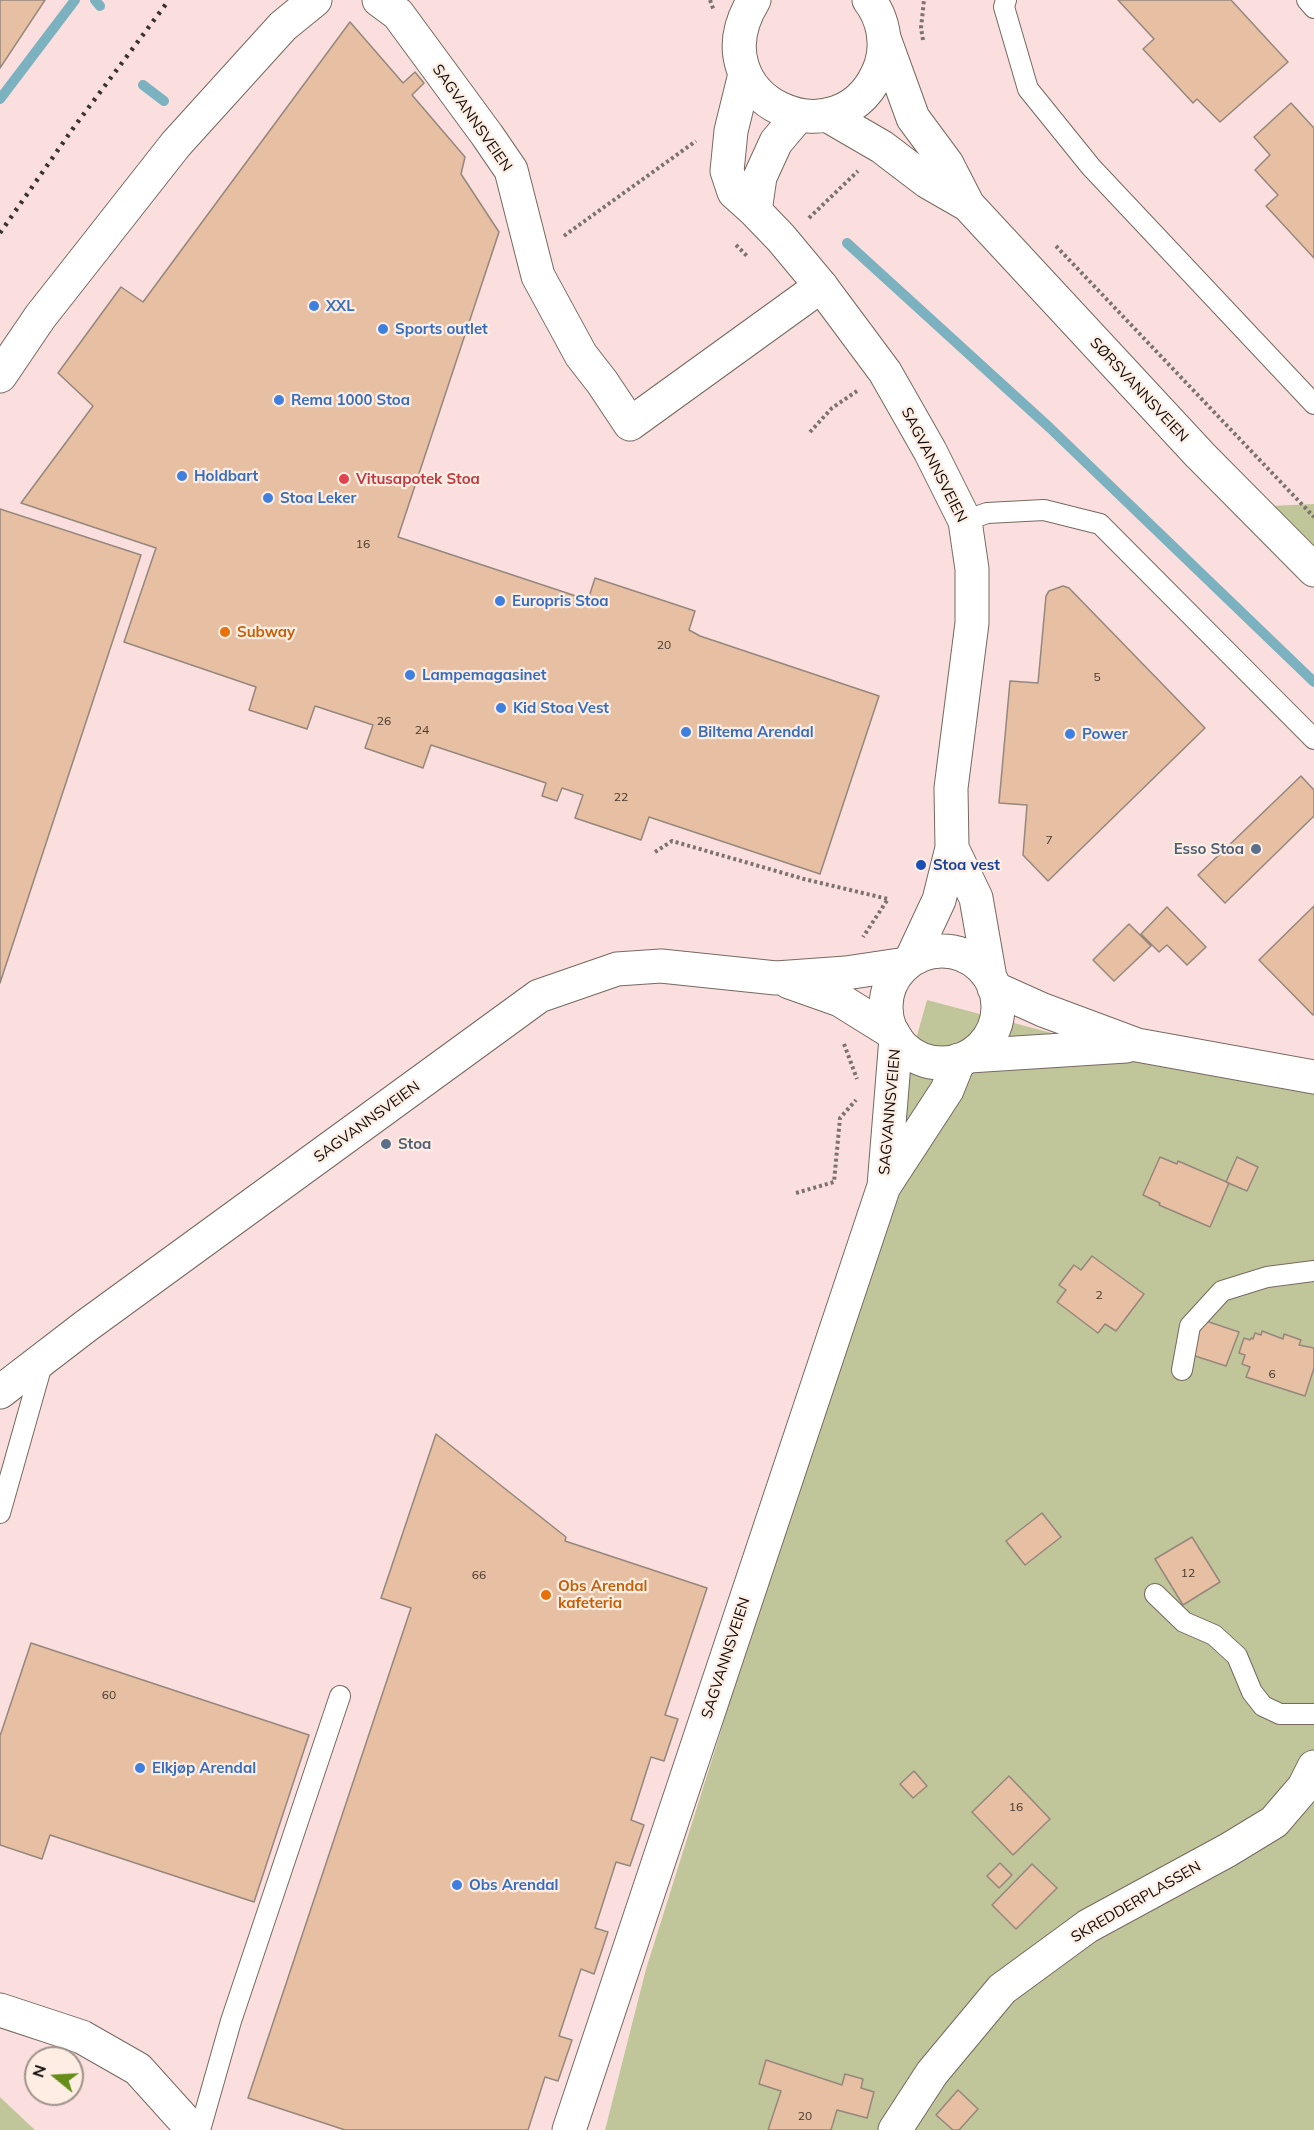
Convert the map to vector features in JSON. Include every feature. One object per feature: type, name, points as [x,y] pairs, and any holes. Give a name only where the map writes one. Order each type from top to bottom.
[{"type":"street","points":[[0,376],[40,317],[176,144],[283,26],[315,0]]},
{"type":"street","name":"SAGVANNSVEIEN","points":[[379,0],[399,14],[511,170],[538,276],[581,355],[603,382],[630,424],[820,286]]},
{"type":"street","points":[[736,8],[740,56],[745,74]]},
{"type":"street","points":[[755,211],[760,177],[776,142],[812,115],[847,108],[863,96],[876,79],[883,59],[878,12]]},
{"type":"street","name":"SØRSVANNSVEIEN","points":[[878,12],[914,117],[947,164],[968,206]]},
{"type":"street","name":"SAGVANNSVEIEN","points":[[0,1392],[539,996],[617,969],[661,966],[776,978],[846,973],[908,962],[939,900],[952,848],[951,788],[972,623],[972,569],[965,521],[930,451],[885,372],[820,286],[755,211],[734,192],[727,171],[731,131],[745,74]]},
{"type":"street","name":"SØRSVANNSVEIEN","points":[[745,74],[758,93],[776,108],[812,115],[882,147],[928,182],[968,206],[1200,455],[1314,570]]},
{"type":"street","name":"SAGVANNSVEIEN","points":[[952,848],[976,898],[992,983]]},
{"type":"street","points":[[964,1058],[982,1046],[992,1034],[997,1019],[998,1003],[992,983],[979,964],[963,955],[945,951],[927,953],[908,962],[894,978],[887,996],[887,1015],[894,1036],[908,1051],[924,1060],[941,1063],[964,1058],[1137,1045]]},
{"type":"street","name":"SAGVANNSVEIEN","points":[[569,2130],[884,1186],[894,1036],[840,1000],[776,978]]},
{"type":"street","points":[[992,983],[1043,1010],[1137,1045],[1314,1077]]},
{"type":"street","name":"SAGVANNSVEIEN","points":[[884,1186],[947,1090],[964,1058]]},
{"type":"street","name":"SKREDDERPLASSEN","points":[[895,2130],[932,2073],[1002,1989],[1088,1926],[1228,1850],[1274,1822],[1304,1787],[1314,1767]]},
{"type":"street","points":[[0,2010],[82,2037],[138,2068],[193,2130]]},
{"type":"lane","points":[[1006,0],[1004,6],[1028,89],[1091,167],[1314,404]]},
{"type":"lane","points":[[1307,0],[1314,8]]},
{"type":"lane","points":[[965,521],[987,513],[1044,510],[1100,524],[1314,739]]},
{"type":"lane","points":[[1182,1370],[1190,1326],[1222,1292],[1267,1276],[1314,1271]]},
{"type":"lane","points":[[0,1513],[44,1358]]},
{"type":"lane","points":[[1155,1594],[1184,1622],[1214,1635],[1237,1656],[1252,1692],[1263,1706],[1280,1714],[1314,1714]]},
{"type":"lane","points":[[200,2130],[231,2021],[340,1696]]},
{"type":"path","points":[[710,0],[736,8]]},
{"type":"path","points":[[531,246],[555,242],[705,135]]},
{"type":"path","points":[[808,219],[865,164]]},
{"type":"path","points":[[1054,244],[1314,517]]},
{"type":"path","points":[[810,432],[832,408],[865,386]]},
{"type":"path","points":[[655,852],[672,841],[804,879],[888,899],[862,938]]},
{"type":"path","points":[[796,1193],[834,1182],[840,1118],[862,1093]]},
{"type":"shaded area","name":"Stoa","points":[[0,0],[1314,0],[1314,504],[1269,506],[1314,564],[1314,1085],[1169,1064],[927,1001],[720,1734],[646,1969],[605,2130],[35,2130],[0,2097]]},
{"type":"green space","points":[[1314,504],[1314,564],[1268,506]]},
{"type":"green space","points":[[927,1000],[1169,1064],[1314,1085],[1314,2130],[605,2130],[646,1969],[720,1734]]},
{"type":"green space","points":[[0,2097],[35,2130],[0,2130]]},
{"type":"building","points":[[0,0],[45,0],[0,68]]},
{"type":"building","points":[[1118,0],[1231,0],[1288,62],[1220,122],[1197,99],[1193,103],[1143,49],[1154,39]]},
{"type":"building","points":[[350,22],[403,83],[415,72],[424,83],[412,95],[465,157],[461,174],[499,232],[398,537],[588,600],[595,578],[695,611],[689,630],[700,636],[879,696],[820,874],[649,817],[641,840],[575,818],[583,795],[562,788],[557,801],[542,796],[546,783],[431,745],[423,768],[365,748],[373,725],[315,706],[307,729],[249,710],[256,687],[124,642],[156,548],[21,503],[93,406],[58,373],[121,287],[143,302]]},
{"type":"building","points":[[1291,103],[1314,128],[1314,258],[1266,206],[1278,195],[1255,170],[1270,155],[1254,137]]},
{"type":"building","points":[[0,509],[141,555],[0,983]]},
{"type":"building","points":[[1063,586],[1069,588],[1205,728],[1048,881],[1023,855],[1027,805],[999,803],[1010,681],[1038,683],[1046,596],[1049,591]]},
{"type":"building","points":[[1301,776],[1314,790],[1314,816],[1225,903],[1198,875]]},
{"type":"building","points":[[1314,906],[1314,1014],[1313,1015],[1259,960]]},
{"type":"building","points":[[1167,907],[1206,947],[1187,965],[1167,945],[1159,952],[1141,934]]},
{"type":"building","points":[[1129,924],[1151,946],[1114,981],[1093,960]]},
{"type":"building","points":[[1160,1157],[1177,1164],[1178,1161],[1229,1183],[1210,1227],[1159,1205],[1160,1203],[1143,1195]]},
{"type":"building","points":[[1237,1157],[1258,1167],[1247,1191],[1226,1182]]},
{"type":"building","points":[[1092,1256],[1144,1294],[1116,1331],[1105,1324],[1098,1333],[1057,1302],[1066,1290],[1059,1285],[1074,1265],[1081,1270]]},
{"type":"building","points":[[1203,1320],[1239,1332],[1226,1366],[1192,1355]]},
{"type":"building","points":[[1262,1331],[1283,1339],[1284,1334],[1301,1340],[1299,1345],[1314,1348],[1314,1368],[1305,1396],[1246,1377],[1250,1367],[1242,1364],[1245,1355],[1239,1353],[1244,1338],[1253,1339],[1255,1333],[1261,1335]]},
{"type":"building","points":[[436,1434],[566,1537],[565,1541],[707,1588],[665,1715],[678,1719],[664,1761],[651,1757],[631,1820],[644,1825],[630,1866],[616,1862],[595,1928],[608,1932],[594,1974],[581,1969],[559,2036],[572,2040],[558,2081],[545,2077],[528,2130],[345,2130],[248,2098],[411,1608],[381,1598]]},
{"type":"building","points":[[1042,1513],[1061,1537],[1025,1565],[1006,1541]]},
{"type":"building","points":[[1192,1537],[1220,1582],[1183,1605],[1155,1559]]},
{"type":"building","points":[[31,1643],[309,1735],[254,1902],[50,1835],[42,1859],[0,1845],[0,1736]]},
{"type":"building","points":[[914,1771],[927,1786],[913,1798],[900,1784]]},
{"type":"building","points":[[1009,1776],[1050,1819],[1013,1855],[972,1812]]},
{"type":"building","points":[[1000,1863],[1012,1875],[999,1888],[987,1876]]},
{"type":"building","points":[[1032,1864],[1057,1888],[1016,1929],[992,1905]]},
{"type":"building","points":[[766,2060],[842,2085],[845,2074],[863,2079],[861,2088],[874,2092],[867,2118],[837,2110],[831,2130],[768,2130],[781,2091],[759,2084]]},
{"type":"building","points":[[958,2090],[978,2109],[959,2130],[953,2130],[936,2115]]},
{"type":"waterway","points":[[0,99],[75,0]]},
{"type":"waterway","points":[[95,0],[100,6]]},
{"type":"waterway","points":[[143,85],[164,101]]},
{"type":"waterway","points":[[847,243],[1050,428],[1314,682]]},
{"type":"railway","points":[[0,233],[74,127],[169,0]]},
{"type":"place","name":"XXL","points":[[314,306]]},
{"type":"place","name":"Sports outlet","points":[[383,329]]},
{"type":"place","name":"Rema 1000 Stoa","points":[[279,400]]},
{"type":"place","name":"Holdbart","points":[[182,476]]},
{"type":"place","name":"Vitusapotek Stoa","points":[[344,479]]},
{"type":"place","name":"Stoa Leker","points":[[268,498]]},
{"type":"place","name":"Europris Stoa","points":[[500,601]]},
{"type":"place","name":"Subway","points":[[225,632]]},
{"type":"place","name":"Lampemagasinet","points":[[410,675]]},
{"type":"place","name":"Kid Stoa Vest","points":[[501,708]]},
{"type":"place","name":"Biltema Arendal","points":[[686,732]]},
{"type":"place","name":"Power","points":[[1070,734]]},
{"type":"place","name":"Esso Stoa","points":[[1256,849]]},
{"type":"place","name":"Stoa vest","points":[[921,865]]},
{"type":"place","name":"Stoa","points":[[386,1144]]},
{"type":"place","name":"Obs Arendal kafeteria","points":[[546,1595]]},
{"type":"place","name":"Elkjøp Arendal","points":[[140,1768]]},
{"type":"place","name":"Obs Arendal","points":[[457,1885]]}]
